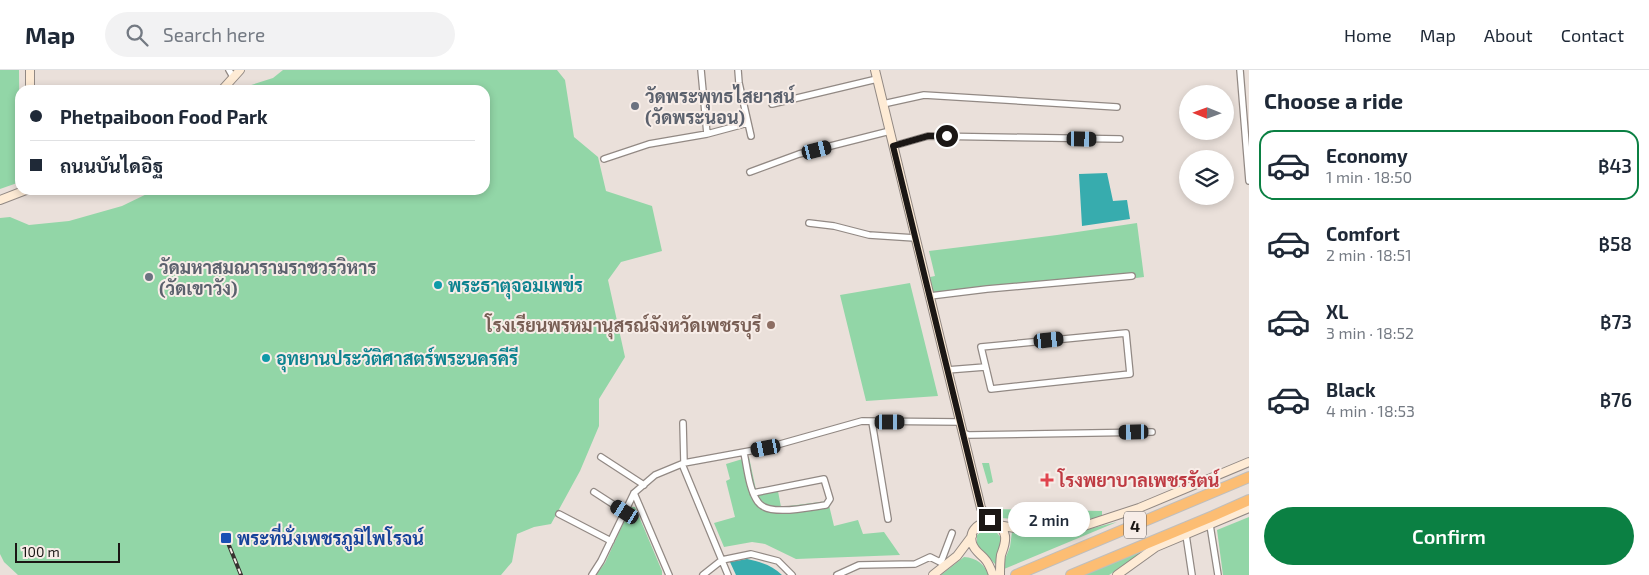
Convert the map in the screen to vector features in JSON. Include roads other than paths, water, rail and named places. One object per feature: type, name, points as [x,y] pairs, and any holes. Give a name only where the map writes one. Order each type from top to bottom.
[{"type":"highway","name":"4","points":[[1018,574],[1249,477]]},
{"type":"highway","name":"4","points":[[1071,575],[1249,500]]},
{"type":"main road","points":[[30,70],[30,85]]},
{"type":"main road","points":[[225,85],[231,74],[240,70]]},
{"type":"main road","points":[[875,70],[981,508],[986,516],[1004,532],[1006,541],[1001,556],[1000,575]]},
{"type":"main road","points":[[0,200],[15,194]]},
{"type":"main road","name":"4","points":[[996,524],[1031,531],[1075,529],[1139,508],[1249,462]]},
{"type":"main road","points":[[933,575],[943,563],[957,556],[972,536],[980,518],[981,508]]},
{"type":"main road","name":"4","points":[[1117,575],[1156,547],[1249,508]]},
{"type":"main road","points":[[976,527],[986,522],[996,524]]},
{"type":"main road","points":[[972,536],[973,546],[985,558],[993,575]]},
{"type":"street","points":[[701,70],[707,134]]},
{"type":"street","points":[[738,70],[750,136]]},
{"type":"street","points":[[1240,70],[1249,181]]},
{"type":"street","points":[[772,104],[877,79]]},
{"type":"street","points":[[883,104],[924,95],[1117,106]]},
{"type":"street","points":[[604,159],[649,144],[707,134],[748,123]]},
{"type":"street","points":[[750,172],[799,154],[890,131]]},
{"type":"street","points":[[893,146],[928,136],[1120,139]]},
{"type":"street","points":[[809,223],[834,226],[869,235],[915,238]]},
{"type":"street","points":[[930,296],[1132,276]]},
{"type":"street","points":[[1126,333],[1130,374],[991,388],[985,367],[981,347],[1126,333]]},
{"type":"street","points":[[947,370],[985,367]]},
{"type":"street","points":[[872,422],[888,519]]},
{"type":"street","points":[[592,575],[602,562],[634,493],[655,475],[683,463],[766,448],[855,423],[960,422]]},
{"type":"street","points":[[683,423],[683,463],[728,575]]},
{"type":"street","points":[[963,433],[1152,432]]},
{"type":"street","points":[[744,453],[753,493],[758,504],[765,508],[778,510],[826,505],[830,499],[824,479],[753,493]]},
{"type":"street","points":[[601,457],[644,485]]},
{"type":"street","points":[[594,492],[625,512]]},
{"type":"street","points":[[634,493],[669,575]]},
{"type":"street","points":[[559,514],[611,541]]},
{"type":"street","points":[[1210,524],[1218,575]]},
{"type":"street","points":[[837,575],[859,565],[915,564],[930,557],[943,563],[952,533]]},
{"type":"street","points":[[1186,535],[1192,575]]},
{"type":"street","points":[[703,575],[722,560],[751,554],[778,561],[792,575]]},
{"type":"water","points":[[1107,173],[1113,201],[1127,200],[1130,219],[1082,226],[1079,174]]},
{"type":"water","points":[[747,559],[770,566],[782,575],[736,575],[730,562]]},
{"type":"railway","points":[[226,538],[241,575]]},
{"type":"place","name":"วัดพระพุทธไสยาสน์ (วัดพระนอน)","points":[[635,106]]},
{"type":"place","name":"วัดมหาสมณารามราชวรวิหาร (วัดเขาวัง)","points":[[149,277]]},
{"type":"place","name":"พระธาตุจอมเพข่ร","points":[[438,285]]},
{"type":"place","name":"โรงเรียนพรหมานุสรณ์จังหวัดเพชรบุรี","points":[[771,325]]},
{"type":"place","name":"อุทยานประวัติศาสตร์พระนครคีรี","points":[[266,358]]},
{"type":"place","name":"โรงพยาบาลเพชรรัตน์","points":[[1047,480]]},
{"type":"place","name":"พระที่นั่งเพชรภูมิไพโรจน์","points":[[226,538]]}]
